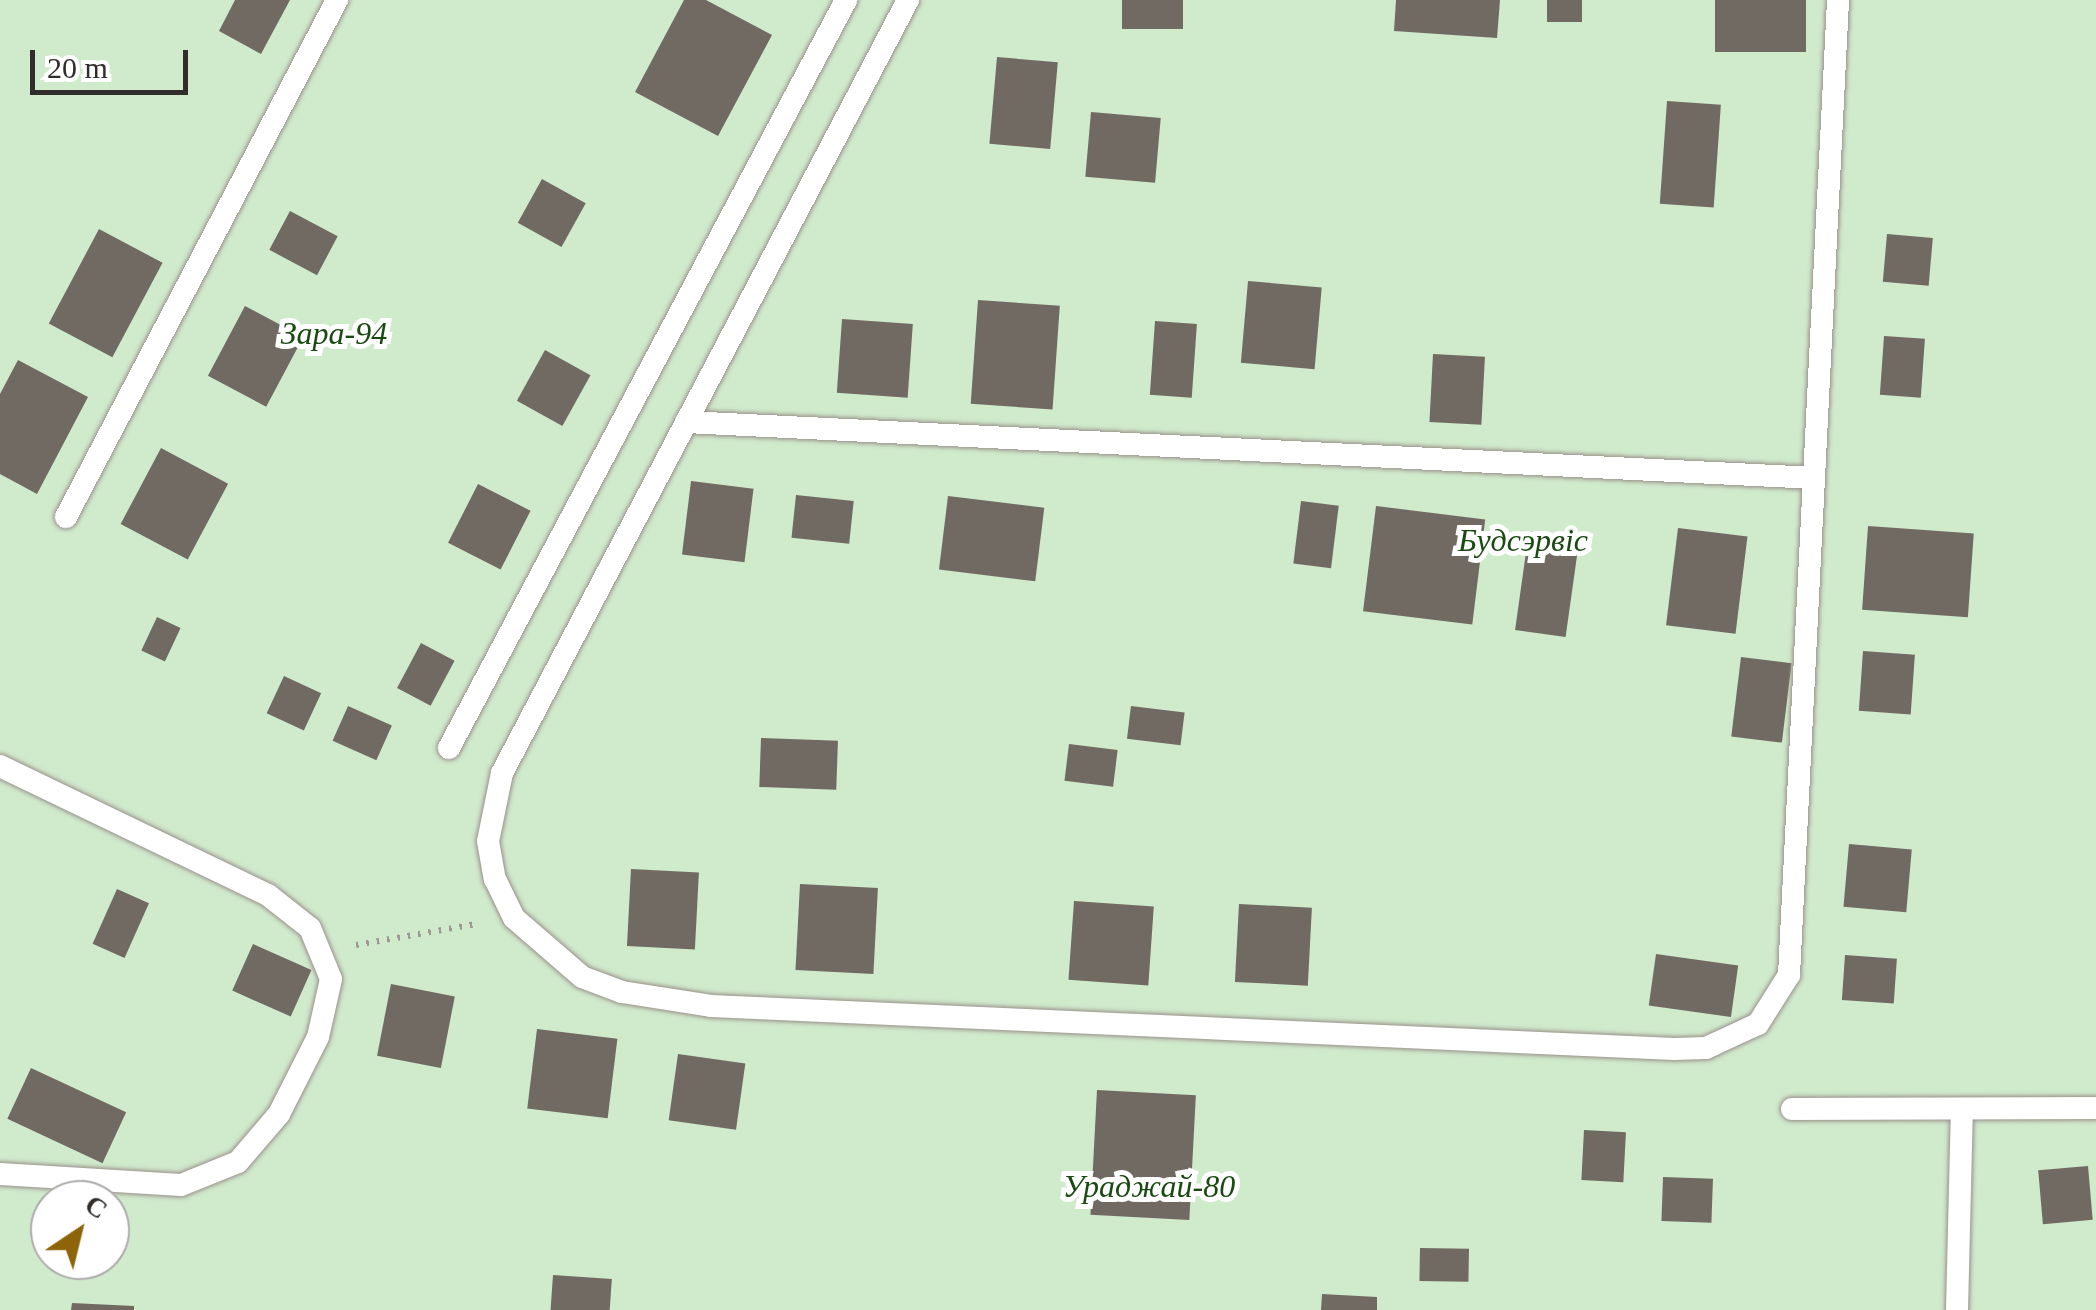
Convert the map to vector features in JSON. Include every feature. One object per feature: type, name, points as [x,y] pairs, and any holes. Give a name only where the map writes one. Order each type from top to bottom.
[{"type":"lane","points":[[66,517],[337,0]]},
{"type":"lane","points":[[449,748],[846,0]]},
{"type":"lane","points":[[908,0],[686,422],[492,804],[495,879],[514,918],[582,977],[622,992],[711,1006],[1674,1049],[1733,1039],[1758,1024],[1789,975],[1838,0]]},
{"type":"lane","points":[[686,422],[1813,478]]},
{"type":"lane","points":[[0,766],[268,895],[310,928],[325,951],[332,979],[318,1037],[279,1114],[238,1162],[180,1185],[0,1174]]},
{"type":"lane","points":[[1792,1109],[2096,1108]]},
{"type":"lane","points":[[1958,1310],[1962,1110]]},
{"type":"path","points":[[325,951],[514,918]]},
{"type":"green space","name":"Будсэрвіс","points":[[0,0],[2096,0],[2096,1310],[0,1310]]},
{"type":"building","points":[[235,0],[290,0],[261,54],[219,31]]},
{"type":"building","points":[[684,0],[706,0],[772,35],[718,136],[635,92]]},
{"type":"building","points":[[1122,0],[1183,0],[1183,29],[1122,29]]},
{"type":"building","points":[[1396,0],[1500,0],[1497,38],[1394,31]]},
{"type":"building","points":[[1547,0],[1582,0],[1582,22],[1547,22]]},
{"type":"building","points":[[1715,0],[1806,0],[1806,52],[1715,52]]},
{"type":"building","points":[[997,57],[1058,62],[1050,149],[989,144]]},
{"type":"building","points":[[1667,101],[1721,105],[1714,208],[1660,204]]},
{"type":"building","points":[[1091,112],[1161,118],[1155,183],[1085,177]]},
{"type":"building","points":[[542,179],[586,203],[561,247],[518,223]]},
{"type":"building","points":[[290,211],[338,236],[317,275],[269,250]]},
{"type":"building","points":[[99,229],[163,263],[112,357],[49,323]]},
{"type":"building","points":[[1887,234],[1933,238],[1929,286],[1883,282]]},
{"type":"building","points":[[1248,281],[1322,287],[1315,369],[1241,363]]},
{"type":"building","points":[[978,300],[1060,306],[1053,409],[971,404]]},
{"type":"building","points":[[245,306],[303,337],[266,407],[208,376]]},
{"type":"building","points":[[842,319],[913,324],[908,398],[837,393]]},
{"type":"building","points":[[1155,321],[1197,324],[1192,398],[1150,395]]},
{"type":"building","points":[[1884,336],[1925,339],[1921,398],[1880,395]]},
{"type":"building","points":[[545,350],[590,375],[562,426],[517,401]]},
{"type":"building","points":[[1433,354],[1485,357],[1481,425],[1429,422]]},
{"type":"building","points":[[18,360],[88,397],[37,494],[0,474],[0,394]]},
{"type":"building","points":[[161,448],[228,484],[188,560],[121,524]]},
{"type":"building","points":[[691,481],[754,489],[745,562],[682,554]]},
{"type":"building","points":[[478,484],[531,511],[501,570],[448,543]]},
{"type":"building","points":[[796,495],[854,501],[849,544],[792,538]]},
{"type":"building","points":[[948,496],[1044,508],[1035,581],[939,569]]},
{"type":"building","points":[[1301,501],[1339,506],[1331,568],[1293,564]]},
{"type":"building","points":[[1376,506],[1485,519],[1472,625],[1363,611]]},
{"type":"building","points":[[1868,526],[1974,533],[1968,617],[1862,610]]},
{"type":"building","points":[[1678,528],[1747,537],[1736,634],[1666,625]]},
{"type":"building","points":[[1529,531],[1580,538],[1566,637],[1515,630]]},
{"type":"building","points":[[157,617],[181,628],[165,662],[141,651]]},
{"type":"building","points":[[421,643],[455,661],[431,706],[397,688]]},
{"type":"building","points":[[1863,651],[1915,655],[1911,714],[1859,711]]},
{"type":"building","points":[[1741,657],[1792,663],[1782,743],[1731,736]]},
{"type":"building","points":[[284,676],[321,693],[304,730],[267,713]]},
{"type":"building","points":[[348,706],[392,726],[376,760],[333,741]]},
{"type":"building","points":[[1131,706],[1185,713],[1181,745],[1127,739]]},
{"type":"building","points":[[761,738],[838,741],[836,790],[759,787]]},
{"type":"building","points":[[1069,744],[1118,750],[1113,787],[1064,781]]},
{"type":"building","points":[[1849,844],[1912,849],[1906,912],[1844,907]]},
{"type":"building","points":[[631,869],[699,873],[695,949],[627,946]]},
{"type":"building","points":[[800,884],[878,888],[873,974],[795,970]]},
{"type":"building","points":[[117,889],[149,903],[125,958],[93,944]]},
{"type":"building","points":[[1074,901],[1154,907],[1148,985],[1068,980]]},
{"type":"building","points":[[1239,904],[1312,908],[1308,986],[1235,982]]},
{"type":"building","points":[[253,944],[311,970],[291,1017],[232,991]]},
{"type":"building","points":[[1656,954],[1738,966],[1731,1017],[1649,1005]]},
{"type":"building","points":[[1845,955],[1897,959],[1894,1004],[1842,1000]]},
{"type":"building","points":[[391,984],[455,996],[441,1068],[377,1056]]},
{"type":"building","points":[[537,1029],[617,1039],[608,1118],[527,1108]]},
{"type":"building","points":[[678,1054],[745,1063],[736,1130],[669,1120]]},
{"type":"building","points":[[31,1068],[126,1112],[102,1163],[7,1119]]},
{"type":"building","points":[[1097,1090],[1196,1095],[1189,1220],[1090,1215]]},
{"type":"building","points":[[1584,1130],[1626,1132],[1623,1182],[1581,1180]]},
{"type":"building","points":[[2088,1166],[2093,1220],[2043,1224],[2038,1170]]},
{"type":"building","points":[[1663,1177],[1713,1179],[1711,1223],[1661,1221]]},
{"type":"building","points":[[1420,1248],[1469,1249],[1468,1282],[1419,1281]]},
{"type":"building","points":[[553,1275],[612,1279],[610,1310],[551,1310]]},
{"type":"building","points":[[1322,1294],[1377,1297],[1377,1310],[1321,1310]]},
{"type":"building","points":[[72,1303],[134,1306],[134,1310],[71,1310]]},
{"type":"park label","name":"Зара-94","points":[[334,333]]},
{"type":"park label","name":"Ураджай-80","points":[[1149,1186]]}]
